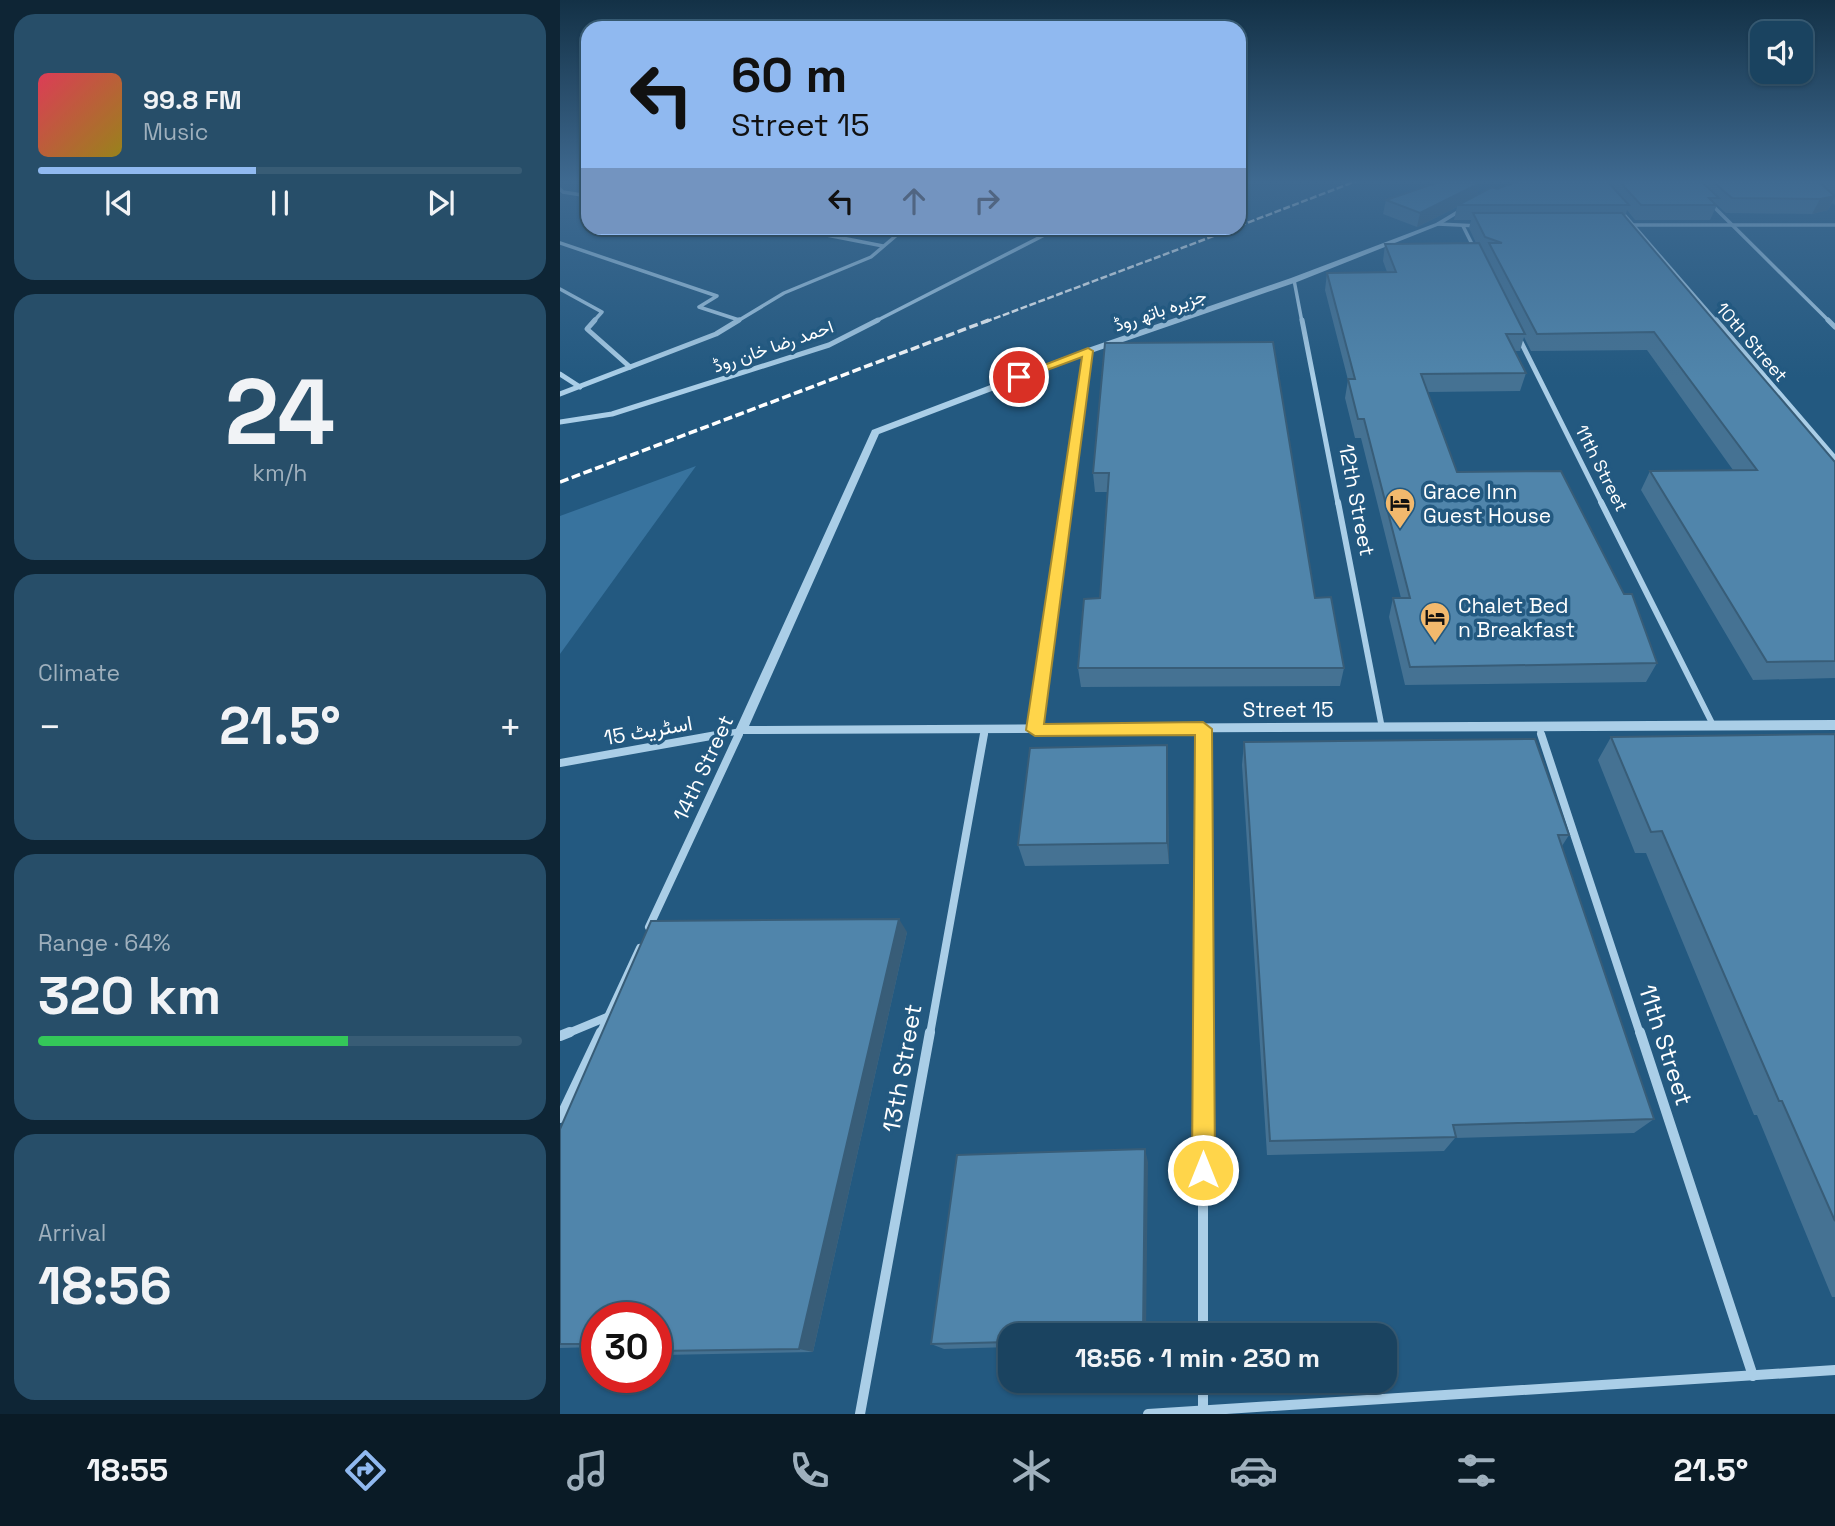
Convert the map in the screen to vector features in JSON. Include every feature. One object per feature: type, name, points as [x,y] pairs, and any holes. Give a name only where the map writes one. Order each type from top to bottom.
[{"type":"street","points":[[569,246],[716,296],[699,307],[739,320]]},
{"type":"street","points":[[878,246],[883,247]]},
{"type":"street","name":"احمد رضا خان روڈ","points":[[560,422],[612,414],[829,345],[1026,246]]},
{"type":"street","name":"جزیرہ باتھ روڈ","points":[[875,432],[1088,351],[1294,280],[1381,246]]},
{"type":"street","points":[[1473,246],[1482,263]]},
{"type":"street","name":"10th Street","points":[[1650,246],[1835,458]]},
{"type":"street","points":[[1753,246],[1835,327]]},
{"type":"street","points":[[560,394],[716,334],[784,293],[871,257],[883,247]]},
{"type":"street","name":"12th Street","points":[[1294,280],[1382,728]]},
{"type":"street","points":[[560,289],[602,312],[587,329],[630,367]]},
{"type":"street","name":"11th Street","points":[[1513,326],[1713,725]]},
{"type":"street","points":[[1035,730],[1088,351]]},
{"type":"street","points":[[560,374],[580,387]]},
{"type":"street","name":"14th Street","points":[[560,1118],[741,732],[875,432]]},
{"type":"street","name":"Street 15","points":[[741,732],[1835,725]]},
{"type":"street","name":"11th Street","points":[[1539,727],[1753,1376]]},
{"type":"street","points":[[1203,729],[1203,1323]]},
{"type":"street","name":"13th Street","points":[[860,1414],[985,730]]},
{"type":"street","name":"اسٹریٹ 15","points":[[560,763],[741,732]]},
{"type":"street","points":[[560,1036],[607,1017]]},
{"type":"street","points":[[1148,1414],[1835,1370]]},
{"type":"street","points":[[1203,1393],[1203,1410]]},
{"type":"shaded area","points":[[696,466],[560,654],[560,516]]},
{"type":"building","points":[[1386,246],[1481,246],[1525,334],[1506,334],[1526,373],[1421,374],[1457,472],[1561,471],[1624,594],[1632,594],[1657,663],[1410,667],[1393,598],[1410,598],[1364,419],[1358,419],[1348,379],[1355,379],[1327,273],[1396,272]]},
{"type":"building","points":[[1491,246],[1650,246],[1835,462],[1835,661],[1767,662],[1650,471],[1757,470],[1654,332],[1537,334]]},
{"type":"building","points":[[1273,342],[1315,598],[1331,597],[1344,668],[1078,668],[1084,599],[1100,598],[1109,473],[1093,473],[1105,343]]},
{"type":"building","points":[[1835,734],[1835,1221],[1782,1101],[1779,1101],[1662,831],[1651,832],[1611,737]]},
{"type":"building","points":[[1535,739],[1569,835],[1558,835],[1654,1119],[1453,1125],[1456,1137],[1270,1141],[1244,742]]},
{"type":"building","points":[[1167,745],[1167,843],[1018,845],[1030,748]]},
{"type":"building","points":[[899,919],[799,1349],[672,1351],[672,1302],[581,1302],[581,1344],[560,1344],[560,1129],[651,921]]},
{"type":"building","points":[[1145,1149],[1143,1323],[998,1323],[998,1342],[931,1344],[957,1155]]},
{"type":"railway","points":[[985,322],[1187,246]]},
{"type":"railway","points":[[560,482],[989,320]]},
{"type":"place","name":"Grace Inn Guest House","points":[[1400,530]]},
{"type":"place","name":"Chalet Bed n Breakfast","points":[[1435,644]]},
{"type":"route","points":[[1019,377],[1088,351],[1035,730],[1203,729],[1203,1170]]}]
